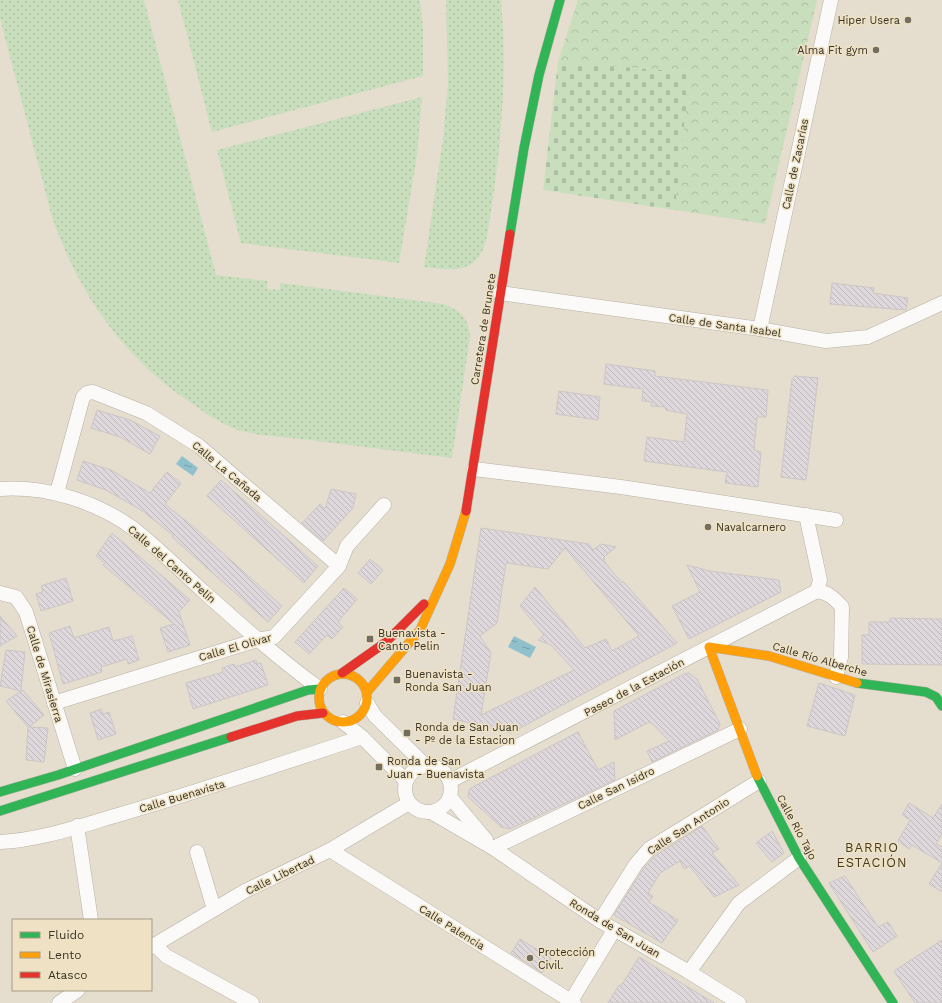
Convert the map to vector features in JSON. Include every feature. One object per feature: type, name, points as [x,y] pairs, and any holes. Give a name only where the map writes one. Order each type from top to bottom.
[{"type":"street","name":"Carretera de Brunete","points":[[367,697],[420,630],[450,564],[465,518],[472,482],[500,294],[524,148],[540,75],[560,0]]},
{"type":"street","name":"Calle de Zacarías","points":[[760,329],[831,0]]},
{"type":"street","name":"Calle de Santa Isabel","points":[[500,294],[760,329],[826,341],[868,337],[942,303]]},
{"type":"street","name":"Calle La Cañada","points":[[57,493],[83,397],[87,393],[93,392],[146,413],[200,446],[339,566]]},
{"type":"street","points":[[474,468],[621,487],[836,520]]},
{"type":"street","name":"Calle del Canto Pelín","points":[[0,489],[26,488],[57,493],[101,510],[133,529],[257,640],[320,690]]},
{"type":"street","name":"Calle El Olivar","points":[[54,703],[274,636],[339,566],[346,546],[384,505]]},
{"type":"street","points":[[806,515],[820,580],[817,591],[825,592],[834,597],[842,607],[842,657],[836,677]]},
{"type":"street","name":"Carretera de Brunete","points":[[342,673],[356,664],[411,620],[441,584]]},
{"type":"street","name":"Paseo de la Estación","points":[[450,781],[817,591]]},
{"type":"street","name":"Calle de Mirasierra","points":[[0,593],[16,597],[26,612],[74,769]]},
{"type":"street","name":"Calle Río Alberche","points":[[709,647],[769,656],[863,685],[926,692],[936,697],[942,706]]},
{"type":"street","name":"Calle Río Tajo","points":[[709,647],[759,781],[799,858],[893,1003]]},
{"type":"street","points":[[367,697],[358,717],[351,721],[343,722],[336,721],[323,713],[318,702],[320,690],[328,678],[342,673],[357,678],[363,684],[375,716],[426,766]]},
{"type":"street","points":[[0,792],[74,769],[308,690],[320,690]]},
{"type":"street","points":[[0,810],[297,716],[323,713]]},
{"type":"street","points":[[343,722],[362,737],[406,781]]},
{"type":"street","name":"Calle San Isidro","points":[[493,848],[740,729]]},
{"type":"street","name":"Calle Buenavista","points":[[0,842],[14,841],[77,826],[212,787],[362,737]]},
{"type":"street","points":[[409,803],[404,790],[410,773],[416,769],[426,766],[436,768],[445,774],[450,781],[451,789],[450,797],[445,805],[438,810],[431,812]]},
{"type":"street","name":"Calle San Antonio","points":[[600,921],[636,864],[650,849],[759,781]]},
{"type":"street","name":"Ronda de San Juan","points":[[450,797],[493,848]]},
{"type":"street","name":"Ronda de San Juan","points":[[409,803],[422,812],[431,812],[493,848],[614,930],[689,972],[739,1003]]},
{"type":"street","name":"Calle Libertad","points":[[153,946],[245,891],[330,850],[409,803]]},
{"type":"street","points":[[77,826],[91,919]]},
{"type":"street","name":"Calle Palencia","points":[[330,850],[572,1002]]},
{"type":"street","points":[[197,852],[214,910]]},
{"type":"street","points":[[689,972],[739,904],[799,858]]},
{"type":"street","points":[[572,1002],[614,930]]},
{"type":"street","points":[[153,946],[166,956],[252,1003]]},
{"type":"street","points":[[59,1003],[77,991]]},
{"type":"green space","points":[[0,0],[144,0],[216,275],[267,281],[267,289],[280,290],[280,283],[444,304],[455,309],[463,316],[470,336],[452,458],[265,435],[238,430],[219,421],[188,401],[164,383],[143,364],[123,343],[89,296],[75,271],[52,217],[0,18]]},
{"type":"green space","points":[[178,0],[420,0],[423,29],[423,76],[212,132]]},
{"type":"green space","points":[[446,0],[501,0],[504,53],[501,132],[495,185],[486,242],[478,258],[473,263],[460,268],[439,269],[424,267],[443,139],[448,84]]},
{"type":"green space","points":[[578,0],[817,0],[765,224],[675,210],[690,72],[558,62]]},
{"type":"green space","points":[[558,62],[690,72],[675,210],[543,190]]},
{"type":"green space","points":[[422,97],[417,155],[399,263],[241,243],[217,150]]},
{"type":"water","points":[[182,456],[198,468],[193,476],[176,464]]},
{"type":"water","points":[[514,636],[536,647],[530,658],[508,647]]},
{"type":"building","points":[[832,283],[874,288],[873,293],[908,298],[906,310],[830,304]]},
{"type":"building","points":[[606,364],[655,371],[655,376],[768,390],[766,417],[757,417],[754,450],[761,452],[758,487],[725,483],[727,472],[644,461],[647,437],[684,442],[687,414],[666,410],[665,407],[651,406],[652,402],[642,401],[643,389],[604,384]]},
{"type":"building","points":[[795,376],[818,378],[806,480],[781,477],[792,379]]},
{"type":"building","points":[[559,391],[600,397],[598,420],[556,414]]},
{"type":"building","points":[[97,410],[130,420],[160,436],[150,454],[120,437],[91,428]]},
{"type":"building","points":[[83,461],[111,470],[150,493],[167,472],[181,483],[165,504],[196,529],[282,606],[268,622],[172,537],[173,535],[141,510],[106,490],[77,480]]},
{"type":"building","points":[[221,480],[318,566],[304,583],[207,496]]},
{"type":"building","points":[[331,489],[356,494],[353,508],[323,541],[302,523],[320,504],[325,509]]},
{"type":"building","points":[[481,528],[589,544],[593,550],[601,544],[616,547],[603,558],[605,559],[603,560],[677,643],[511,733],[453,719]],"holes":[[[565,548],[639,636],[612,651],[606,639],[585,648],[535,587],[520,606],[544,635],[538,640],[551,645],[574,670],[481,715],[491,653],[480,636],[497,623],[506,563],[548,569]]]},
{"type":"building","points":[[112,533],[190,600],[179,612],[190,645],[168,652],[160,628],[174,624],[103,565],[105,563],[96,556]]},
{"type":"building","points":[[370,559],[383,570],[371,584],[358,573]]},
{"type":"building","points":[[687,565],[710,571],[779,580],[781,592],[689,639],[672,606],[700,592]]},
{"type":"building","points":[[66,578],[73,601],[41,611],[36,594],[43,592],[41,586]]},
{"type":"building","points":[[344,588],[357,599],[338,622],[343,627],[332,639],[327,635],[309,654],[295,642]]},
{"type":"building","points":[[0,616],[17,636],[0,646]]},
{"type":"building","points":[[890,618],[942,619],[942,665],[862,664],[862,635],[869,635],[869,622],[890,622]]},
{"type":"building","points":[[70,626],[74,638],[109,627],[113,641],[132,636],[139,660],[128,664],[127,659],[101,667],[102,672],[63,684],[49,633]]},
{"type":"building","points":[[6,650],[25,652],[21,691],[0,686]]},
{"type":"building","points":[[256,660],[257,664],[261,663],[268,685],[193,709],[186,683],[223,672],[222,668],[234,664],[235,667]]},
{"type":"building","points":[[689,673],[697,679],[720,724],[718,730],[652,762],[647,751],[669,741],[653,724],[649,722],[615,740],[614,711],[684,674]]},
{"type":"building","points":[[819,683],[855,695],[845,736],[807,726]]},
{"type":"building","points":[[23,690],[44,715],[29,727],[48,728],[44,762],[26,760],[28,727],[6,701]]},
{"type":"building","points":[[101,709],[103,714],[109,712],[116,734],[98,740],[90,713]]},
{"type":"building","points":[[578,732],[598,770],[614,762],[615,780],[510,829],[501,827],[468,797],[469,789]]},
{"type":"building","points":[[909,803],[933,818],[942,804],[942,834],[936,844],[942,847],[942,863],[912,845],[909,849],[898,841],[910,820],[902,815]]},
{"type":"building","points":[[702,826],[719,849],[712,853],[739,885],[714,897],[690,866],[684,869],[680,861],[660,873],[648,893],[653,896],[649,902],[678,920],[662,943],[614,915],[643,869],[655,856]]},
{"type":"building","points":[[772,831],[784,853],[772,862],[756,843]]},
{"type":"building","points":[[942,863],[942,892],[929,884]]},
{"type":"building","points":[[845,876],[878,927],[888,922],[897,936],[873,952],[829,883]]},
{"type":"building","name":"Protección Civil.","points":[[520,939],[551,958],[542,973],[511,953]]},
{"type":"building","points":[[942,940],[942,1003],[915,1003],[894,971]]},
{"type":"building","points":[[639,957],[714,1003],[608,1003],[619,985],[621,986]]},
{"type":"traffic: fast","points":[[510,234],[524,148],[539,75],[560,0]]},
{"type":"traffic: fast","points":[[857,683],[926,692],[936,697],[942,706]]},
{"type":"traffic: fast","points":[[0,792],[58,775],[308,690],[320,689]]},
{"type":"traffic: fast","points":[[0,811],[231,737]]},
{"type":"traffic: fast","points":[[757,776],[799,858],[893,1003]]},
{"type":"traffic: slow","points":[[367,692],[420,630],[450,564],[466,511]]},
{"type":"traffic: slow","points":[[757,776],[709,647],[769,656],[857,683]]},
{"type":"traffic: slow","points":[[338,674],[348,674],[357,678],[363,684],[366,689],[367,698],[366,707],[357,718],[348,722],[338,722],[329,718],[323,712],[319,703],[319,693],[323,684],[329,678],[338,674]]},
{"type":"traffic: jam","points":[[466,511],[510,234]]},
{"type":"traffic: jam","points":[[342,673],[386,642],[424,604]]},
{"type":"traffic: jam","points":[[231,737],[297,716],[323,713]]},
{"type":"place","name":"Hiper Usera","points":[[908,20]]},
{"type":"place","name":"Alma Fit gym","points":[[876,50]]},
{"type":"place","name":"Navalcarnero","points":[[708,527]]},
{"type":"place","name":"Buenavista - Canto Pelin","points":[[370,639]]},
{"type":"place","name":"Buenavista - Ronda San Juan","points":[[397,680]]},
{"type":"place","name":"Ronda de San Juan - Pº de la Estacion","points":[[407,733]]},
{"type":"place","name":"Ronda de San Juan - Buenavista","points":[[379,767]]},
{"type":"place","name":"Protección Civil.","points":[[530,958]]},
{"type":"district","name":"BARRIO ESTACIÓN","points":[[872,854]]}]
